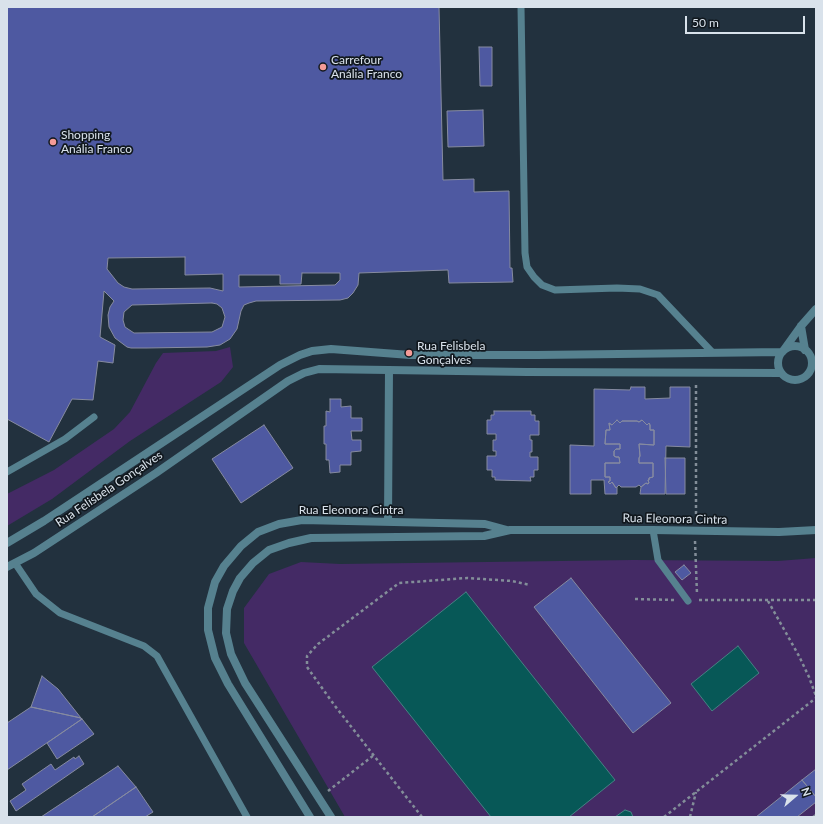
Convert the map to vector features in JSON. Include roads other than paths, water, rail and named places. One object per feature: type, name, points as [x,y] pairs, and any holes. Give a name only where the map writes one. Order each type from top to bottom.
[{"type":"street","points":[[801,326],[812,359],[812,374],[800,380],[789,379],[781,373],[778,366],[779,359],[801,326],[816,309]]},
{"type":"street","points":[[783,352],[790,347],[800,347],[810,352]]},
{"type":"street","name":"Rua Felisbela Gonçalves","points":[[7,543],[44,521],[280,365],[312,351],[331,349],[410,355],[783,352]]},
{"type":"street","name":"Rua Felisbela Gonçalves","points":[[11,565],[34,553],[156,473],[288,381],[304,373],[320,369],[527,372],[781,373]]},
{"type":"street","points":[[388,521],[389,370]]},
{"type":"street","name":"Rua Eleonora Cintra","points":[[310,817],[228,684],[215,658],[208,630],[208,608],[215,582],[224,566],[241,546],[258,532],[279,524],[302,520],[485,524],[510,530]]},
{"type":"street","name":"Rua Eleonora Cintra","points":[[330,817],[245,683],[231,654],[226,633],[227,609],[233,590],[240,578],[253,563],[269,550],[288,543],[311,538],[484,536],[510,530],[696,530],[780,532],[816,530]]},
{"type":"lane","points":[[521,7],[525,253],[527,267],[534,278],[542,285],[555,290],[617,288],[640,289],[658,295],[712,352]]},
{"type":"lane","points":[[7,472],[65,439],[94,417]]},
{"type":"lane","points":[[653,530],[658,560],[688,600]]},
{"type":"lane","points":[[11,565],[36,594],[60,614],[144,646],[157,656],[247,817]]},
{"type":"place","name":"Carrefour Anália Franco","points":[[323,67]]},
{"type":"place","name":"Shopping Anália Franco","points":[[53,142]]},
{"type":"place","name":"Rua Felisbela Gonçalves","points":[[409,353]]}]
